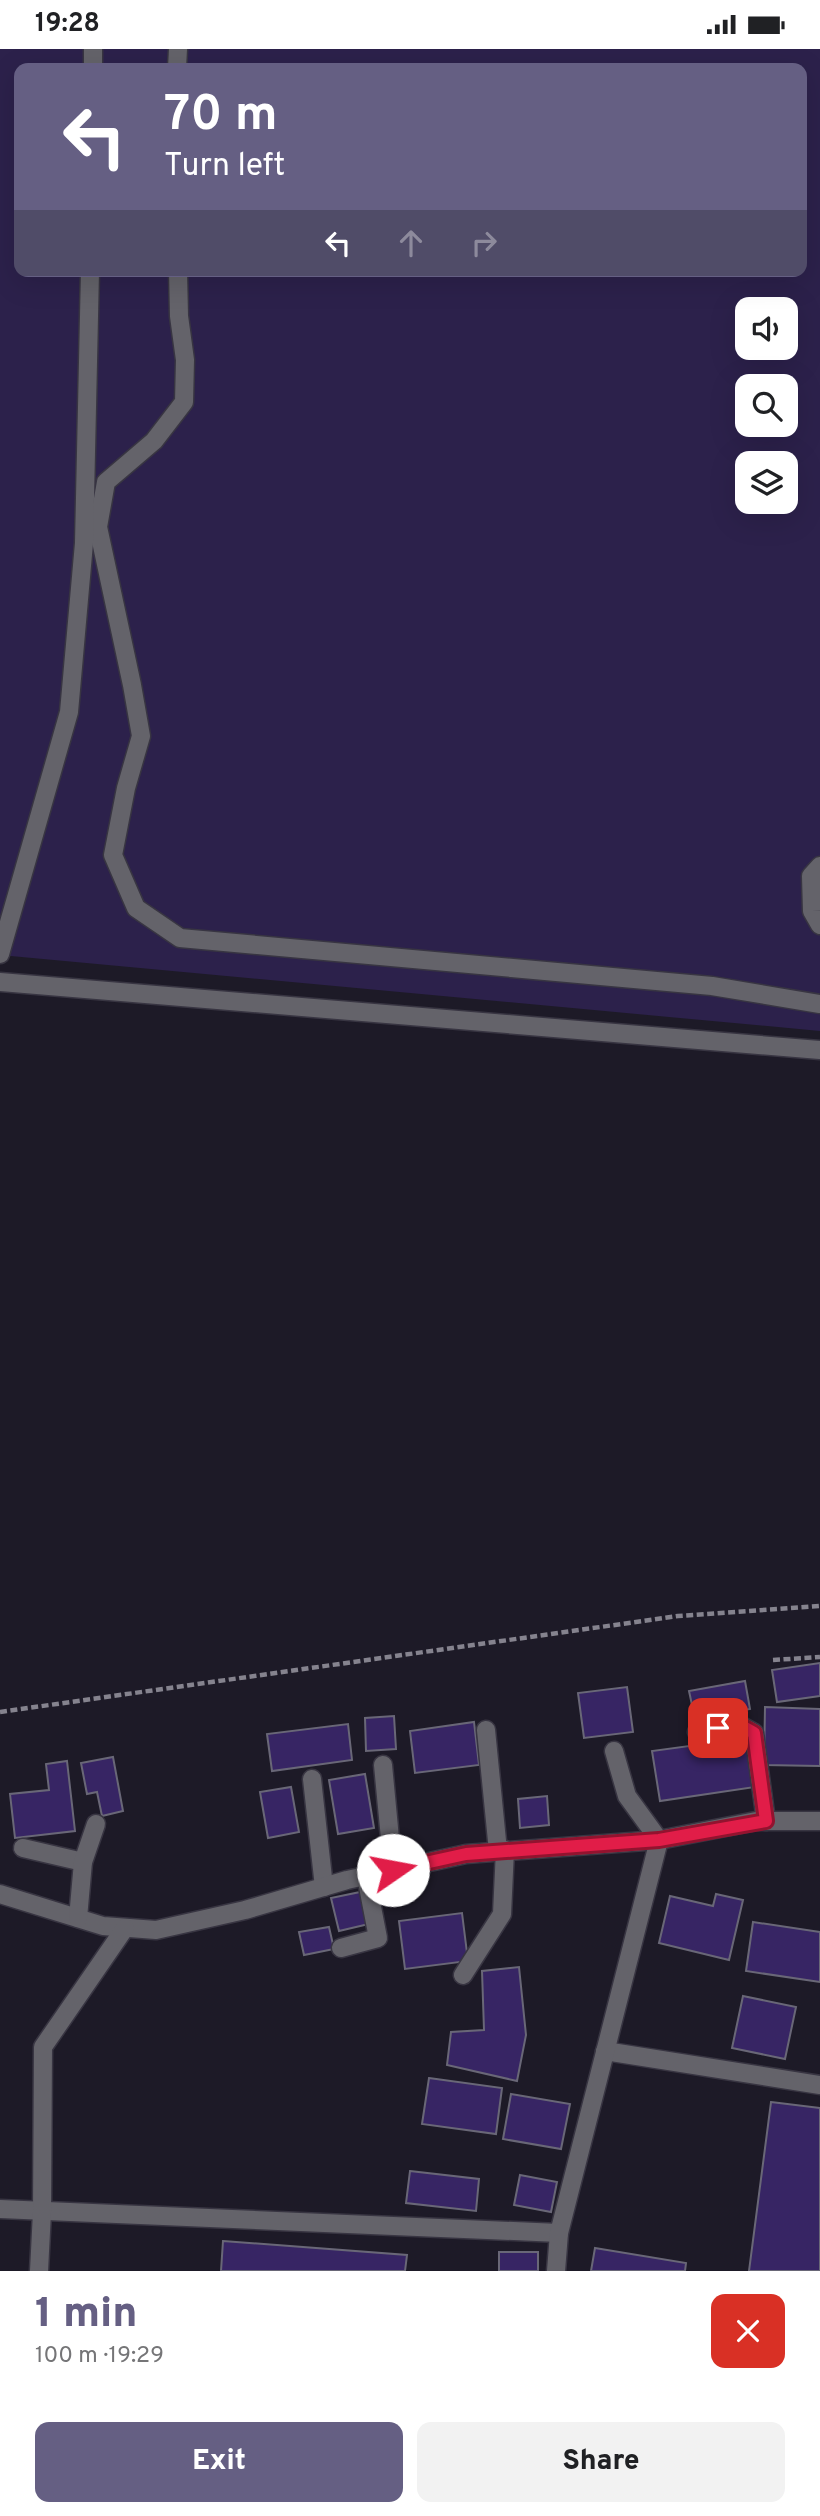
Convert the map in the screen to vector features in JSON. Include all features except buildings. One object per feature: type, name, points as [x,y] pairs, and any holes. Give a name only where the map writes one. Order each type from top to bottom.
[{"type":"street","points":[[0,954],[69,712],[84,543],[90,277]]},
{"type":"street","points":[[178,277],[179,316],[185,360],[184,401],[154,441],[106,482],[99,527],[141,736],[126,788],[113,855],[136,908],[180,938],[712,986],[820,1004]]},
{"type":"street","points":[[820,866],[811,876],[813,911],[820,925]]},
{"type":"street","points":[[0,982],[820,1050]]},
{"type":"street","points":[[697,1732],[738,1724],[754,1733],[766,1821]]},
{"type":"street","points":[[463,1975],[502,1914],[501,1851],[486,1730]]},
{"type":"street","points":[[614,1751],[627,1796],[659,1840]]},
{"type":"street","points":[[383,1765],[393,1870]]},
{"type":"street","points":[[312,1779],[324,1887]]},
{"type":"street","points":[[0,1894],[103,1926],[156,1930],[245,1910],[366,1876],[466,1854],[659,1840],[766,1821],[820,1821]]},
{"type":"street","points":[[78,1919],[83,1862],[96,1825]]},
{"type":"street","points":[[556,2271],[559,2234],[659,1840]]},
{"type":"street","points":[[23,1849],[83,1862]]},
{"type":"street","points":[[341,1948],[378,1938],[366,1876]]},
{"type":"street","points":[[39,2271],[43,2047],[125,1928]]},
{"type":"street","points":[[605,2051],[820,2085]]},
{"type":"street","points":[[0,2209],[559,2234]]},
{"type":"path","points":[[0,1712],[665,1618],[820,1606]]},
{"type":"path","points":[[773,1660],[820,1657]]},
{"type":"shaded area","points":[[0,49],[820,49],[820,1031],[0,955]]},
{"type":"route","points":[[393,1870],[466,1854],[659,1840],[766,1821],[754,1733],[738,1724],[718,1728]]}]
